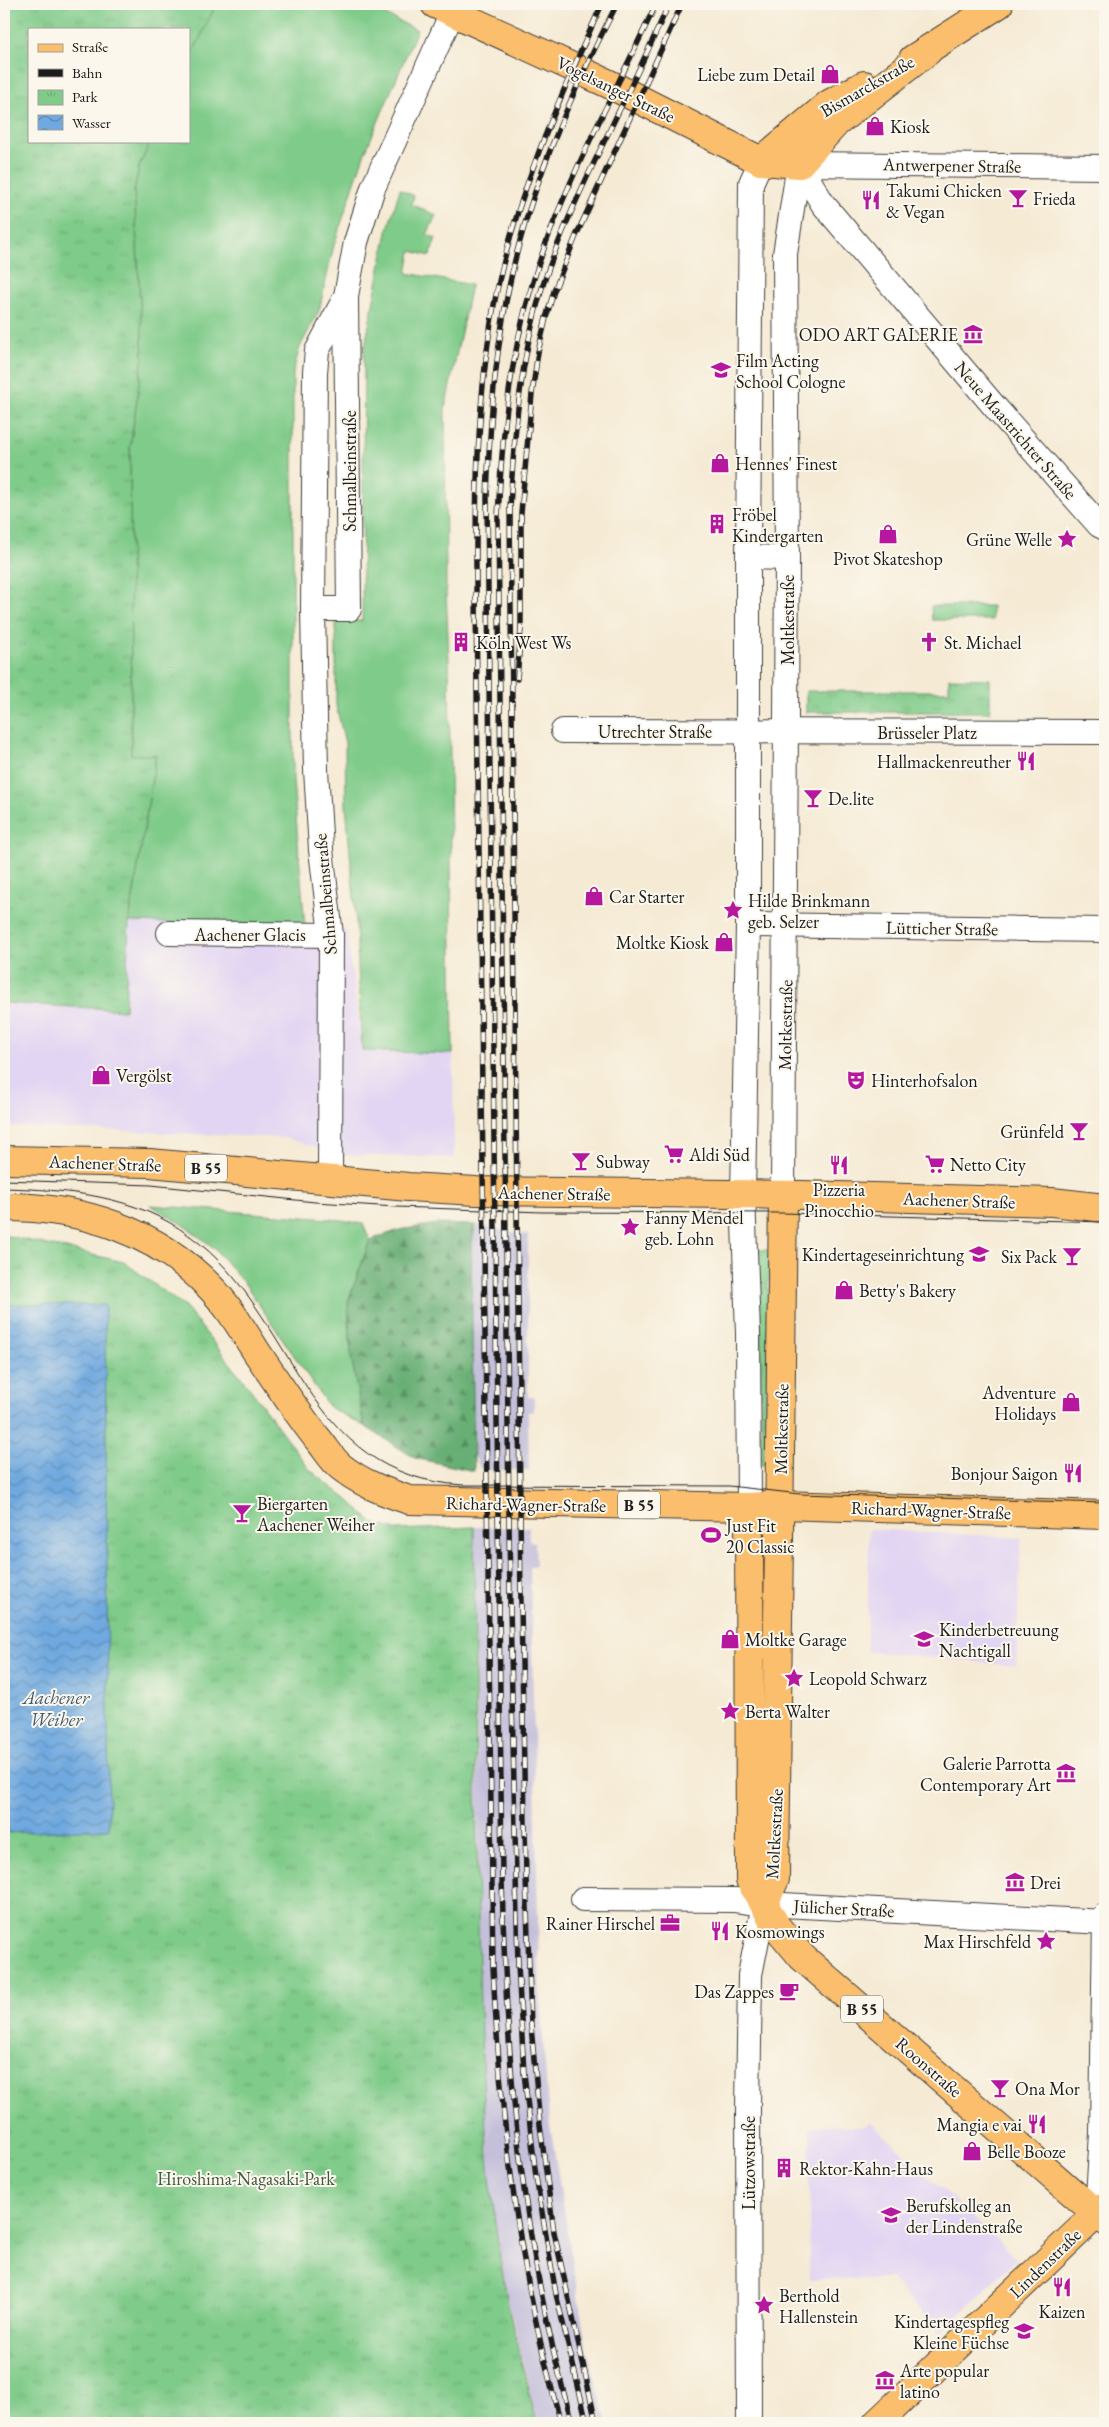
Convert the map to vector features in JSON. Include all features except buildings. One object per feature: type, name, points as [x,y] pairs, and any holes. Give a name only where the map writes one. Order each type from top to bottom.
[{"type":"main road","name":"Bismarckstraße","points":[[799,164],[836,123],[928,51],[999,4]]},
{"type":"main road","name":"Vogelsanger Straße","points":[[448,7],[600,80],[761,161],[799,164]]},
{"type":"main road","name":"Bismarckstraße","points":[[761,161],[829,104],[928,51]]},
{"type":"main road","name":"Aachener Straße","points":[[4,1160],[150,1162],[330,1180],[496,1192],[783,1195],[1052,1202],[1105,1208]]},
{"type":"main road","name":"Moltkestraße","points":[[764,1904],[775,1879],[783,1195]]},
{"type":"main road","name":"Richard-Wagner-Straße","points":[[4,1206],[68,1212],[121,1226],[154,1242],[172,1254],[210,1287],[242,1328],[290,1404],[340,1466],[372,1487],[409,1500],[749,1507],[780,1505],[1105,1515]]},
{"type":"main road","name":"Moltkestraße","points":[[749,1507],[750,1880],[764,1904]]},
{"type":"main road","name":"Roonstraße","points":[[764,1904],[777,1927],[802,1957],[1103,2213]]},
{"type":"main road","name":"Lindenstraße","points":[[877,2423],[1103,2213]]},
{"type":"street","name":"Schmalbeinstraße","points":[[313,609],[350,609],[346,296],[356,242],[373,188],[448,7]]},
{"type":"street","name":"Moltkestraße","points":[[749,1507],[748,1314],[743,1195],[748,925],[751,183],[761,161]]},
{"type":"street","name":"Moltkestraße","points":[[783,1195],[787,732],[785,254],[799,164]]},
{"type":"street","name":"Antwerpener Straße","points":[[799,164],[1105,167]]},
{"type":"street","name":"Neue Maastrichter Straße","points":[[799,164],[823,204],[994,406],[1099,525],[1105,528]]},
{"type":"street","name":"Schmalbeinstraße","points":[[330,1180],[331,935],[321,850],[316,770],[313,609],[314,372],[317,351],[346,296]]},
{"type":"street","points":[[748,557],[787,558]]},
{"type":"street","name":"Utrechter Straße","points":[[563,731],[748,731]]},
{"type":"street","name":"Brüsseler Platz","points":[[748,731],[1105,732]]},
{"type":"street","name":"Lütticher Straße","points":[[748,925],[1105,930]]},
{"type":"street","name":"Aachener Glacis","points":[[169,933],[331,935]]},
{"type":"street","name":"Jülicher Straße","points":[[583,1899],[735,1900],[764,1904],[1105,1922]]},
{"type":"street","name":"Lützowstraße","points":[[749,2423],[748,2109],[750,1975],[764,1904]]},
{"type":"street","points":[[1103,2213],[1105,1915]]},
{"type":"shaded area","points":[[129,922],[346,930],[363,1051],[453,1054],[454,1158],[341,1155],[286,1138],[4,1126],[4,1003],[125,1010]]},
{"type":"shaded area","points":[[476,1225],[528,1235],[528,1397],[534,1397],[534,1411],[528,1412],[529,1470],[481,1470],[473,1453],[471,1246]]},
{"type":"shaded area","points":[[474,1527],[529,1527],[529,1541],[535,1542],[536,1566],[530,1566],[540,1999],[549,2119],[587,2350],[608,2423],[537,2423],[504,2283],[492,2199],[480,2045]]},
{"type":"shaded area","points":[[869,1529],[1021,1538],[1016,1666],[867,1651]]},
{"type":"shaded area","name":"Berufskolleg an der Lindenstraße","points":[[870,2122],[1017,2259],[940,2333],[891,2279],[809,2279],[810,2126],[865,2126]]},
{"type":"green space","points":[[4,4],[216,4],[190,59],[190,28],[28,28],[28,142],[151,142],[140,164],[134,190],[143,356],[130,448],[131,755],[156,755],[129,922],[125,1010],[4,1003]]},
{"type":"green space","points":[[216,4],[364,4],[417,30],[364,155],[334,245],[319,311],[300,347],[293,372],[293,780],[305,927],[129,922],[156,755],[131,756],[130,448],[143,356],[134,190],[140,164],[151,142],[190,142],[190,59]]},
{"type":"green space","points":[[400,189],[414,196],[411,204],[436,215],[427,235],[436,238],[430,256],[411,251],[407,273],[471,285],[445,409],[453,1054],[362,1051],[356,923],[346,805],[345,743],[336,705],[336,621],[362,621],[364,351],[387,232]]},
{"type":"green space","points":[[931,606],[992,606],[992,620],[932,620]]},
{"type":"green space","points":[[949,678],[990,679],[990,712],[806,712],[806,691],[949,691]]},
{"type":"green space","points":[[150,1205],[342,1220],[363,1224],[370,1240],[348,1302],[351,1356],[364,1426],[329,1407],[245,1284],[214,1248],[184,1225]]},
{"type":"green space","points":[[437,1224],[476,1225],[471,1246],[474,1471],[415,1458],[364,1426],[351,1356],[348,1302],[370,1240],[399,1230]]},
{"type":"green space","name":"Hiroshima-Nagasaki-Park","points":[[4,1235],[124,1262],[186,1308],[245,1382],[310,1470],[348,1500],[373,1523],[396,1530],[474,1527],[479,1958],[487,2144],[491,2190],[507,2300],[537,2423],[4,2423]]},
{"type":"green space","points":[[755,1250],[769,1250],[765,1465],[761,1465],[761,1334]]},
{"type":"water","name":"Aachener Weiher","points":[[4,1304],[105,1305],[109,1829],[4,1833]]},
{"type":"tram line","points":[[4,1180],[151,1185],[315,1202],[396,1207],[542,1212],[783,1213],[1105,1222]]},
{"type":"tram line","points":[[4,1188],[77,1193],[101,1197],[147,1211],[169,1222],[190,1236],[226,1269],[256,1307],[307,1387],[334,1423],[367,1453],[409,1475],[463,1485],[729,1486],[800,1494],[1105,1503]]},
{"type":"railway","points":[[561,2423],[534,2311],[514,2197],[501,2082],[493,1967],[476,498],[478,450],[487,353],[494,305],[503,266],[525,189],[569,77],[602,4]]},
{"type":"railway","points":[[572,2423],[540,2288],[528,2220],[519,2153],[507,2017],[502,1878],[487,497],[495,378],[508,289],[515,260],[534,194],[558,129],[586,66],[617,4]]},
{"type":"railway","points":[[587,2423],[556,2294],[536,2177],[524,2073],[518,1965],[510,1606],[498,517],[504,429],[512,371],[532,285],[544,249],[573,177],[656,4]]},
{"type":"railway","points":[[596,2423],[554,2232],[540,2125],[531,2026],[521,1606],[510,509],[523,370],[534,315],[542,288],[576,201],[669,4]]},
{"type":"railway","points":[[517,679],[521,629],[521,513],[532,394],[538,352],[546,318],[554,291],[576,236],[682,4]]},
{"type":"place","name":"Liebe zum Detail","points":[[830,74]]},
{"type":"place","name":"Kiosk","points":[[875,126]]},
{"type":"place","name":"Frieda","points":[[1018,198]]},
{"type":"place","name":"Takumi Chicken & Vegan","points":[[871,200]]},
{"type":"place","name":"ODO ART GALERIE","points":[[973,334]]},
{"type":"place","name":"Film Acting School Cologne","points":[[721,370]]},
{"type":"place","name":"Hennes' Finest","points":[[720,463]]},
{"type":"place","name":"Fröbel Kindergarten","points":[[717,524]]},
{"type":"place","name":"Pivot Skateshop","points":[[888,534]]},
{"type":"place","name":"Grüne Welle","points":[[1067,539]]},
{"type":"place","name":"Köln West Ws","points":[[461,642]]},
{"type":"place","name":"St. Michael","points":[[929,642]]},
{"type":"place","name":"Hallmackenreuther","points":[[1026,761]]},
{"type":"place","name":"De.lite","points":[[813,798]]},
{"type":"place","name":"Car Starter","points":[[594,896]]},
{"type":"place","name":"Hilde Brinkmann geb. Selzer","points":[[733,910]]},
{"type":"place","name":"Moltke Kiosk","points":[[724,942]]},
{"type":"place","name":"Vergölst","points":[[101,1075]]},
{"type":"place","name":"Hinterhofsalon","points":[[856,1080]]},
{"type":"place","name":"Grünfeld","points":[[1079,1131]]},
{"type":"place","name":"Aldi Süd","points":[[674,1154]]},
{"type":"place","name":"Subway","points":[[581,1161]]},
{"type":"place","name":"Netto City","points":[[935,1164]]},
{"type":"place","name":"Pizzeria Pinocchio","points":[[839,1165]]},
{"type":"place","name":"Fanny Mendel geb. Lohn","points":[[630,1227]]},
{"type":"place","name":"Kindertageseinrichtung","points":[[979,1254]]},
{"type":"place","name":"Six Pack","points":[[1072,1256]]},
{"type":"place","name":"Betty's Bakery","points":[[844,1290]]},
{"type":"place","name":"Adventure Holidays","points":[[1071,1402]]},
{"type":"place","name":"Bonjour Saigon","points":[[1073,1473]]},
{"type":"place","name":"Biergarten Aachener Weiher","points":[[242,1513]]},
{"type":"place","name":"Just Fit 20 Classic","points":[[711,1535]]},
{"type":"place","name":"Moltke Garage","points":[[730,1639]]},
{"type":"place","name":"Kinderbetreuung Nachtigall","points":[[924,1639]]},
{"type":"place","name":"Leopold Schwarz","points":[[794,1678]]},
{"type":"place","name":"Berta Walter","points":[[730,1711]]},
{"type":"place","name":"Galerie Parrotta Contemporary Art","points":[[1066,1773]]},
{"type":"place","name":"Drei","points":[[1015,1882]]},
{"type":"place","name":"Rainer Hirschel","points":[[670,1923]]},
{"type":"place","name":"Kosmowings","points":[[720,1931]]},
{"type":"place","name":"Max Hirschfeld","points":[[1046,1941]]},
{"type":"place","name":"Das Zappes","points":[[789,1991]]},
{"type":"place","name":"Ona Mor","points":[[1000,2088]]},
{"type":"place","name":"Mangia e vai","points":[[1037,2124]]},
{"type":"place","name":"Belle Booze","points":[[972,2151]]},
{"type":"place","name":"Rektor-Kahn-Haus","points":[[784,2168]]},
{"type":"place","name":"Berufskolleg an der Lindenstraße","points":[[891,2215]]},
{"type":"place","name":"Kaizen","points":[[1062,2287]]},
{"type":"place","name":"Berthold Hallenstein","points":[[764,2305]]},
{"type":"place","name":"Kindertagespfleg Kleine Füchse","points":[[1024,2331]]},
{"type":"place","name":"Arte popular latino","points":[[885,2380]]}]
